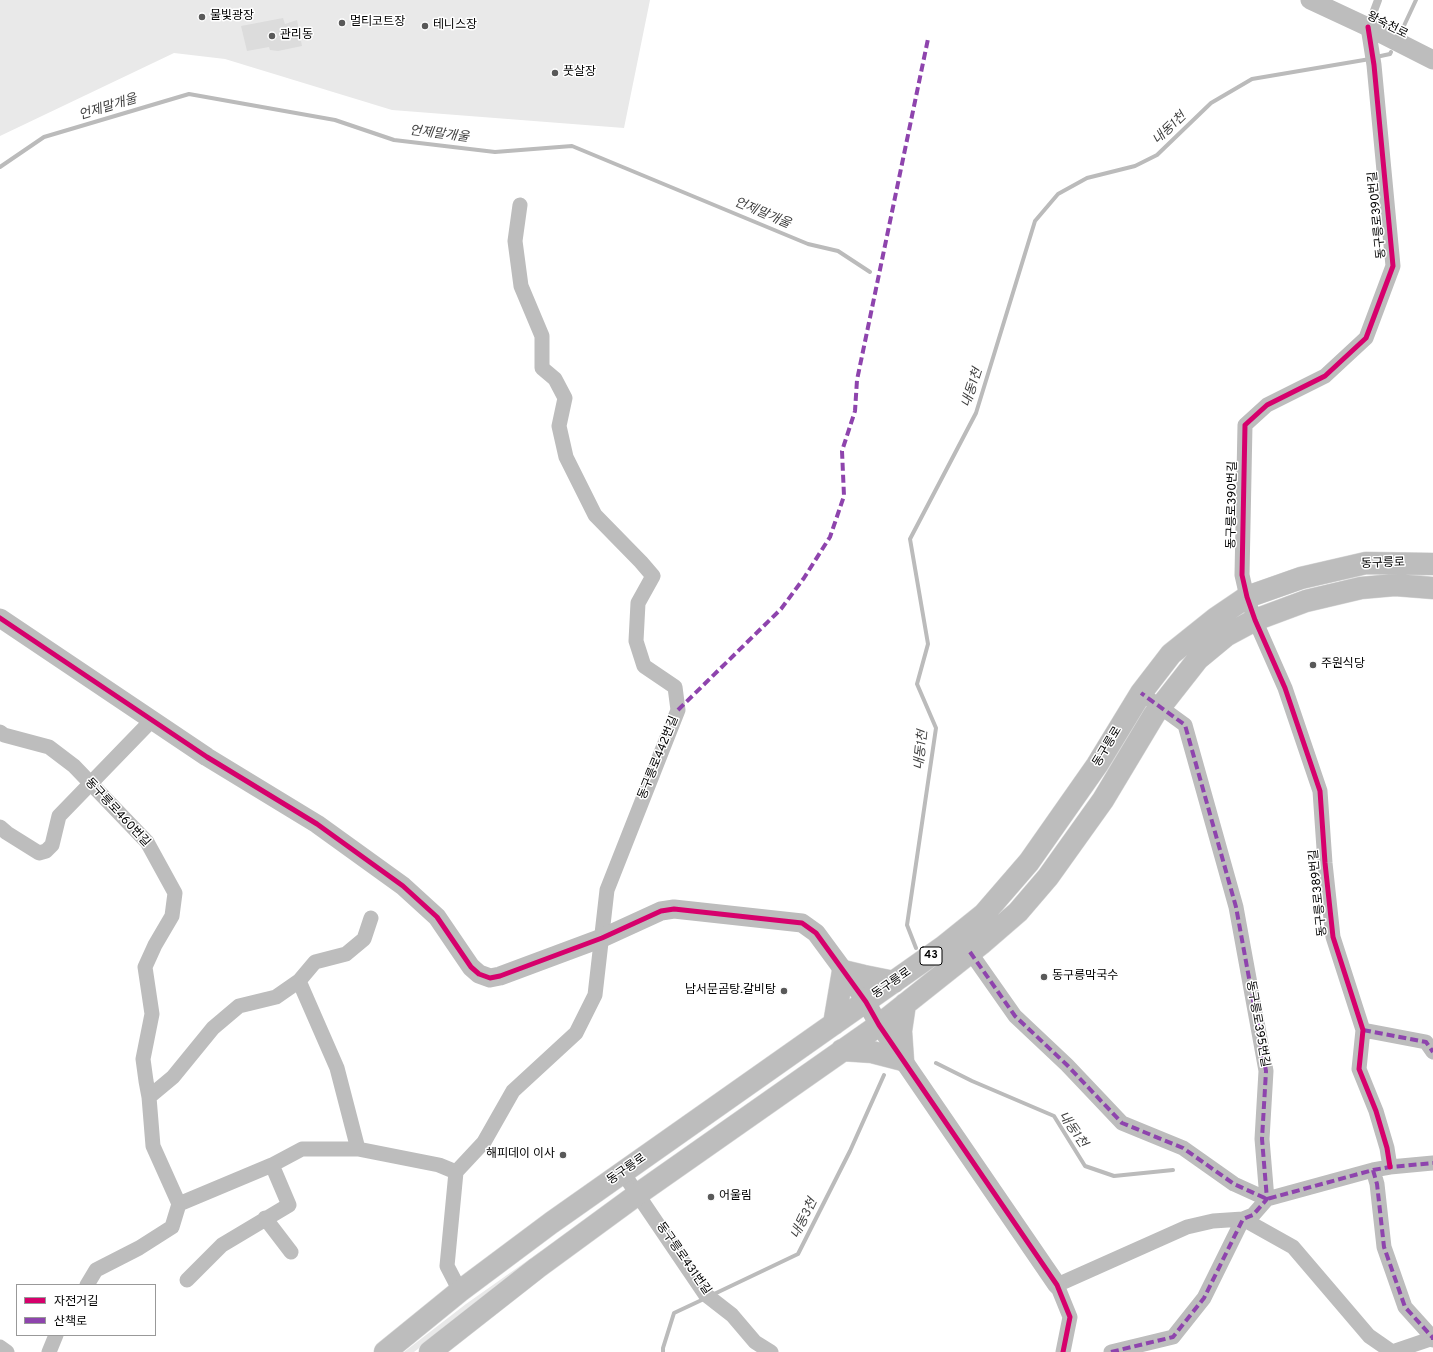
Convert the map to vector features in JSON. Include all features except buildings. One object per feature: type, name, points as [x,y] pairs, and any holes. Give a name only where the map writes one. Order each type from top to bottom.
[{"type":"main road","name":"동구릉로","points":[[386,1352],[460,1291],[551,1223],[866,1002],[943,947],[984,914],[1029,862],[1097,765],[1141,693],[1171,654],[1216,618],[1248,598],[1301,578],[1366,563],[1433,564]]},
{"type":"main road","name":"동구릉로","points":[[430,1352],[537,1268],[638,1194],[879,1025],[1018,912],[1048,877],[1103,800],[1159,707],[1198,659],[1227,635],[1255,620],[1306,601],[1361,588],[1395,585],[1433,588]]},
{"type":"main road","points":[[834,1024],[843,971],[894,982]]},
{"type":"main road","points":[[842,1050],[872,1052],[903,1060],[901,1031],[905,1004]]},
{"type":"street","name":"왕숙천로","points":[[1310,0],[1433,60]]},
{"type":"street","name":"동구릉로390번길","points":[[1255,620],[1242,575],[1244,426],[1267,405],[1325,376],[1366,338],[1393,266],[1374,65],[1368,27]]},
{"type":"street","name":"동구릉로442번길","points":[[456,1172],[484,1142],[513,1091],[576,1032],[595,995],[607,890],[678,710],[675,687],[644,666],[636,642],[638,603],[653,576],[595,515],[566,457],[559,426],[565,398],[555,379],[542,368],[542,336],[521,286],[515,241],[520,205]]},
{"type":"street","points":[[0,618],[207,757],[317,824],[402,886],[437,917],[471,967],[479,974],[490,978],[500,976],[602,938],[661,912],[674,909],[802,923],[816,933],[866,1002],[879,1025],[1057,1285],[1070,1317],[1063,1352]]},
{"type":"street","name":"동구릉로389번길","points":[[1255,620],[1285,688],[1320,791],[1325,863],[1333,938],[1363,1030],[1359,1069],[1376,1111],[1387,1148],[1390,1167]]},
{"type":"street","name":"동구릉로395번길","points":[[1141,693],[1185,725],[1236,907],[1266,1071],[1262,1139],[1267,1199]]},
{"type":"street","points":[[0,827],[39,853],[46,851],[52,845],[59,816],[152,720]]},
{"type":"street","name":"동구릉로460번길","points":[[0,732],[4,735],[49,747],[74,766],[147,842],[175,893],[172,916],[155,945],[145,967],[152,1014],[143,1059],[150,1097],[153,1146],[179,1204]]},
{"type":"street","points":[[150,1097],[173,1077],[214,1028],[239,1006],[276,996],[299,982],[315,962],[346,954],[364,939],[371,918]]},
{"type":"street","points":[[970,952],[1015,1016],[1067,1065],[1122,1123],[1183,1148],[1234,1184],[1267,1199]]},
{"type":"street","points":[[299,982],[337,1068],[358,1149]]},
{"type":"street","points":[[1363,1030],[1426,1042],[1433,1052]]},
{"type":"street","points":[[88,1284],[96,1270],[138,1248],[172,1227],[179,1204],[272,1164],[302,1149],[358,1149],[439,1165],[456,1172],[448,1266],[460,1291]]},
{"type":"street","points":[[1057,1285],[1187,1227],[1213,1221],[1243,1219],[1253,1215],[1267,1199],[1373,1170],[1433,1163]]},
{"type":"street","points":[[187,1280],[222,1245],[289,1205],[272,1164]]},
{"type":"street","points":[[1243,1219],[1293,1247],[1369,1336],[1392,1352],[1433,1339],[1405,1307],[1384,1247],[1377,1184],[1373,1170]]},
{"type":"street","name":"동구릉로431번길","points":[[623,1172],[709,1297],[732,1315],[755,1342],[771,1352]]},
{"type":"street","points":[[265,1218],[291,1252]]},
{"type":"street","points":[[1111,1352],[1173,1337],[1204,1298],[1243,1219]]},
{"type":"street","points":[[49,1352],[56,1336]]},
{"type":"street","points":[[0,1347],[7,1352]]},
{"type":"lane","points":[[1368,27],[1378,0]]},
{"type":"shaded area","points":[[0,0],[650,0],[624,128],[392,110],[225,59],[174,53],[0,136]]},
{"type":"shaded area","points":[[543,1251],[414,1352],[404,1352],[466,1304]]},
{"type":"waterway","name":"내동1천","points":[[1402,30],[1416,0]]},
{"type":"waterway","name":"내동1천","points":[[1376,57],[1390,54],[1391,52]]},
{"type":"waterway","name":"내동1천","points":[[916,948],[907,925],[936,728],[917,684],[928,644],[910,539],[976,413],[1035,221],[1058,194],[1087,178],[1135,166],[1157,155],[1211,103],[1252,79],[1370,59]]},
{"type":"waterway","name":"언제말개울","points":[[0,167],[44,137],[189,94],[335,120],[394,140],[495,152],[572,146],[808,244],[838,251],[870,272]]},
{"type":"waterway","name":"내동1천","points":[[936,1063],[972,1081],[1054,1116],[1085,1166],[1114,1176],[1173,1170]]},
{"type":"waterway","name":"내동3천","points":[[712,1295],[798,1254],[850,1151],[884,1075]]},
{"type":"waterway","name":"내동3천","points":[[663,1352],[674,1313],[706,1298]]},
{"type":"marked path","points":[[678,710],[781,609],[804,578],[830,537],[844,496],[842,451],[855,411],[857,380],[928,39]]},
{"type":"marked path","points":[[1111,1352],[1173,1337],[1204,1298],[1243,1219],[1253,1215],[1267,1199],[1262,1139],[1266,1071],[1236,907],[1185,725],[1141,693]]},
{"type":"marked path","points":[[970,952],[1015,1016],[1067,1065],[1122,1123],[1183,1148],[1234,1184],[1267,1199],[1373,1170],[1433,1163]]},
{"type":"marked path","points":[[1363,1030],[1426,1042],[1433,1052]]},
{"type":"marked path","points":[[1373,1170],[1377,1184],[1384,1247],[1405,1307],[1433,1338],[1433,1340]]},
{"type":"cycle path","points":[[1368,27],[1374,65],[1393,266],[1366,338],[1325,376],[1267,405],[1245,425],[1242,575],[1247,597],[1255,620],[1285,688],[1320,791],[1325,863],[1333,937],[1363,1030],[1359,1069],[1376,1111],[1387,1148],[1390,1167]]},
{"type":"cycle path","points":[[0,618],[207,757],[317,824],[403,886],[437,917],[471,967],[479,974],[490,978],[500,976],[602,938],[661,911],[674,909],[802,923],[816,933],[866,1002],[879,1025],[1057,1285],[1070,1317],[1063,1352]]},
{"type":"place","name":"물빛광장","points":[[202,17]]},
{"type":"place","name":"멀티코트장","points":[[342,23]]},
{"type":"place","name":"테니스장","points":[[425,26]]},
{"type":"place","name":"관리동","points":[[272,36]]},
{"type":"place","name":"풋살장","points":[[555,73]]},
{"type":"place","name":"주원식당","points":[[1313,665]]},
{"type":"place","name":"동구릉막국수","points":[[1044,977]]},
{"type":"place","name":"남서문곰탕.갈비탕","points":[[784,991]]},
{"type":"place","name":"해피데이 이사","points":[[563,1155]]},
{"type":"place","name":"어울림","points":[[711,1197]]}]
